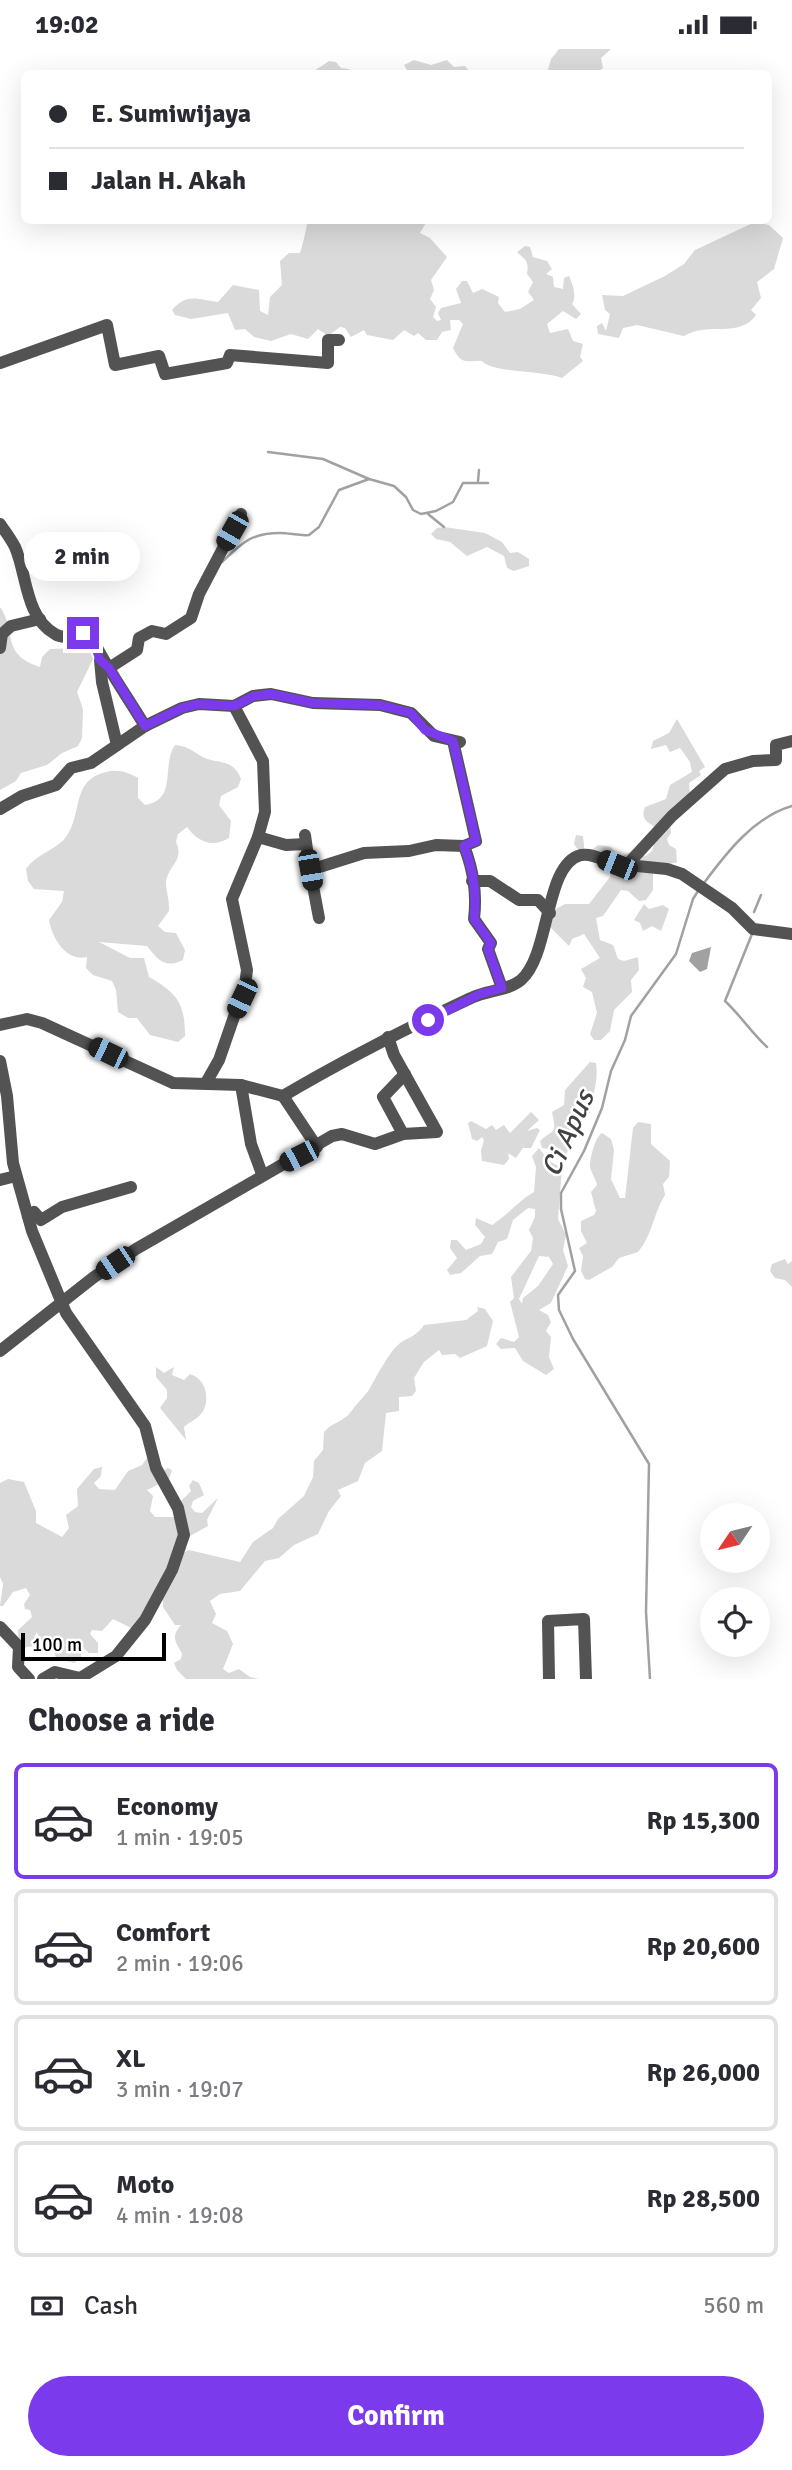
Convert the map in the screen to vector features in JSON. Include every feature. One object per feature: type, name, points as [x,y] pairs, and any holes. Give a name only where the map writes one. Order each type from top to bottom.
[{"type":"street","points":[[0,363],[107,325],[115,365],[159,356],[165,374],[227,363],[230,355],[328,363],[328,340],[339,340]]},
{"type":"street","points":[[105,664],[136,650],[139,638],[152,631],[166,633],[191,618],[205,583],[241,514]]},
{"type":"street","points":[[0,524],[15,547],[29,595],[40,619],[55,635],[65,638],[83,633],[89,635],[145,726]]},
{"type":"street","points":[[0,648],[2,634],[11,626],[40,619]]},
{"type":"street","points":[[105,664],[102,682],[117,745]]},
{"type":"street","points":[[0,809],[22,796],[56,785],[71,768],[84,766],[145,726],[182,708],[199,704],[234,706],[254,696],[271,694],[313,703],[380,705],[411,713],[425,730],[456,741],[476,841],[464,846],[443,844],[409,851],[364,853],[310,870]]},
{"type":"street","points":[[207,1081],[219,1060],[244,991],[247,970],[232,899],[258,837],[265,812],[263,761],[234,706]]},
{"type":"street","points":[[627,865],[672,816],[719,773],[741,763],[776,760],[776,745],[792,741]]},
{"type":"street","points":[[258,837],[286,845],[305,839],[319,918]]},
{"type":"street","points":[[464,846],[475,902],[474,919],[491,943],[488,949],[502,988]]},
{"type":"street","points":[[283,1096],[388,1037],[480,994],[520,981],[533,968],[562,870],[577,857],[590,856],[682,874],[732,908],[753,929],[792,934]]},
{"type":"street","points":[[472,881],[489,881],[519,900],[538,900],[550,913]]},
{"type":"street","points":[[0,1025],[27,1019],[42,1023],[152,1076],[188,1085],[207,1081],[241,1085],[283,1096],[317,1147]]},
{"type":"street","points":[[0,1351],[136,1249],[262,1174],[338,1134],[375,1144],[403,1135],[437,1132],[388,1037]]},
{"type":"street","points":[[0,1061],[4,1106],[16,1176],[28,1216],[74,1326],[145,1426],[156,1468],[177,1508],[184,1535],[179,1554],[157,1600],[116,1655],[80,1678],[55,1672],[43,1679]]},
{"type":"street","points":[[403,1135],[383,1096],[405,1074]]},
{"type":"street","points":[[241,1085],[251,1144],[262,1174]]},
{"type":"street","points":[[0,1180],[16,1176]]},
{"type":"street","points":[[28,1216],[34,1212],[41,1220],[62,1207],[131,1187]]},
{"type":"street","points":[[549,1679],[548,1621],[584,1619],[586,1679]]},
{"type":"street","points":[[0,1627],[19,1647],[18,1667],[29,1679]]},
{"type":"shaded area","points":[[559,49],[611,49],[601,58],[603,68],[600,70],[548,70],[551,59]]},
{"type":"shaded area","points":[[414,60],[431,65],[447,60],[454,67],[465,66],[468,70],[407,70],[404,65]]},
{"type":"shaded area","points":[[329,61],[350,70],[316,70]]},
{"type":"shaded area","points":[[307,224],[425,224],[420,233],[430,238],[447,257],[431,280],[434,290],[430,299],[436,307],[433,317],[437,321],[441,320],[438,313],[441,308],[461,303],[456,289],[462,281],[467,281],[473,293],[482,289],[499,297],[498,303],[505,312],[520,309],[534,300],[528,292],[533,282],[527,274],[527,263],[517,252],[525,246],[530,247],[533,257],[547,261],[552,269],[546,274],[553,277],[554,287],[563,289],[564,278],[569,276],[574,294],[572,304],[581,314],[576,319],[563,311],[547,324],[550,333],[568,329],[573,341],[583,344],[580,357],[583,361],[562,378],[496,368],[482,361],[465,361],[453,348],[463,324],[459,320],[450,320],[451,330],[442,332],[437,340],[426,340],[418,333],[414,336],[404,330],[393,340],[367,335],[364,330],[351,337],[345,328],[340,327],[328,336],[318,329],[308,339],[291,334],[271,341],[254,337],[245,329],[235,330],[228,313],[191,319],[175,315],[172,310],[188,299],[218,302],[233,285],[259,290],[260,311],[268,315],[270,297],[282,285],[280,261],[289,253],[300,253]]},
{"type":"shaded area","points":[[751,224],[769,225],[783,238],[774,269],[757,282],[761,298],[751,310],[756,315],[749,322],[732,328],[703,330],[684,336],[637,325],[623,328],[619,338],[598,334],[597,326],[602,323],[606,331],[610,314],[605,310],[602,295],[623,296],[665,276],[684,264],[695,250]]},
{"type":"shaded area","points":[[437,528],[485,533],[502,542],[510,553],[518,552],[529,559],[529,566],[514,571],[507,568],[504,556],[487,547],[467,556],[450,542],[436,539],[431,534]]},
{"type":"shaded area","points":[[0,607],[14,649],[27,662],[40,667],[42,657],[50,649],[81,648],[90,651],[93,659],[77,692],[83,709],[82,738],[78,746],[62,753],[47,765],[21,773],[16,781],[0,790]]},
{"type":"shaded area","points":[[677,719],[705,767],[699,771],[701,775],[689,783],[690,796],[670,820],[671,833],[667,839],[669,845],[676,849],[677,862],[653,869],[653,890],[646,900],[639,901],[628,891],[621,890],[603,916],[596,918],[600,940],[613,945],[618,959],[624,961],[638,957],[639,970],[631,980],[632,992],[614,1010],[610,1031],[601,1040],[594,1040],[590,1034],[597,1013],[592,992],[583,987],[586,978],[581,969],[600,958],[584,934],[572,939],[569,946],[549,926],[552,911],[565,904],[589,904],[610,877],[611,870],[605,863],[587,858],[581,853],[574,844],[576,835],[583,836],[585,855],[598,845],[611,847],[619,858],[633,850],[646,856],[652,851],[658,829],[644,818],[645,807],[666,799],[670,785],[692,772],[690,762],[680,748],[670,752],[666,745],[651,749],[653,741],[669,733]]},
{"type":"shaded area","points":[[175,745],[187,748],[206,759],[229,765],[241,779],[238,787],[221,796],[219,805],[231,821],[229,838],[217,843],[206,842],[187,827],[178,834],[177,859],[166,883],[169,911],[158,926],[165,932],[176,933],[185,950],[183,960],[171,964],[158,959],[147,946],[99,942],[130,958],[144,958],[149,977],[173,994],[181,1007],[185,1025],[185,1036],[178,1042],[150,1035],[137,1018],[128,1018],[118,1012],[116,990],[112,981],[93,975],[86,968],[87,957],[80,958],[67,953],[53,934],[49,920],[62,902],[64,891],[34,889],[28,881],[26,869],[68,834],[83,789],[95,776],[115,771],[130,774],[138,778],[138,798],[145,805],[155,802],[165,789],[171,753]]},
{"type":"shaded area","points":[[644,904],[649,909],[663,905],[669,909],[661,931],[652,926],[643,931],[640,923],[634,920]]},
{"type":"shaded area","points":[[711,947],[707,969],[700,972],[689,961],[692,953]]},
{"type":"shaded area","points":[[590,1062],[596,1063],[597,1070],[590,1113],[578,1117],[582,1128],[573,1138],[566,1155],[560,1156],[556,1150],[542,1148],[540,1141],[553,1131],[552,1112],[564,1105],[565,1090]]},
{"type":"shaded area","points":[[531,1112],[539,1120],[527,1131],[537,1128],[540,1130],[531,1148],[523,1148],[516,1158],[508,1153],[509,1159],[504,1165],[482,1161],[484,1140],[482,1137],[477,1141],[472,1139],[468,1123],[471,1121],[486,1129],[492,1125],[496,1130],[504,1125],[510,1133]]},
{"type":"shaded area","points":[[638,1122],[651,1124],[651,1144],[670,1161],[669,1177],[663,1184],[665,1195],[647,1238],[638,1252],[619,1258],[612,1267],[589,1280],[585,1279],[581,1271],[583,1256],[579,1248],[587,1243],[581,1231],[581,1221],[594,1215],[596,1211],[591,1192],[597,1185],[590,1166],[597,1138],[602,1133],[611,1139],[614,1150],[611,1179],[620,1198],[625,1198],[633,1128]]},
{"type":"shaded area","points":[[539,1148],[549,1161],[562,1168],[558,1219],[566,1235],[563,1250],[568,1266],[551,1303],[539,1310],[548,1315],[551,1322],[546,1331],[551,1337],[549,1357],[554,1369],[546,1375],[523,1361],[515,1348],[501,1349],[496,1344],[501,1338],[514,1342],[519,1337],[510,1302],[514,1298],[511,1277],[531,1251],[533,1238],[529,1230],[535,1217],[535,1209],[528,1208],[513,1220],[507,1239],[498,1242],[492,1254],[480,1256],[461,1273],[450,1275],[447,1270],[457,1258],[450,1248],[451,1240],[457,1240],[466,1250],[481,1244],[485,1237],[475,1225],[476,1218],[492,1225],[534,1192],[536,1167],[532,1156]],"holes":[[[539,1256],[549,1257],[553,1264],[538,1286],[523,1298],[522,1304],[519,1299]]]},
{"type":"shaded area","points":[[785,1259],[788,1264],[792,1261],[792,1287],[785,1280],[775,1278],[770,1271],[772,1264]]},
{"type":"shaded area","points":[[477,1307],[485,1309],[493,1321],[487,1346],[460,1358],[455,1354],[442,1355],[439,1350],[424,1362],[414,1378],[416,1391],[412,1396],[399,1397],[399,1411],[386,1413],[382,1451],[365,1463],[358,1481],[338,1490],[341,1496],[329,1511],[318,1534],[294,1545],[279,1558],[265,1561],[240,1591],[220,1594],[210,1601],[216,1614],[212,1623],[227,1631],[233,1644],[223,1669],[229,1673],[239,1669],[250,1677],[259,1679],[186,1679],[174,1663],[181,1659],[182,1653],[175,1636],[181,1625],[175,1625],[163,1607],[163,1600],[131,1628],[113,1619],[102,1631],[92,1630],[90,1634],[98,1643],[98,1653],[89,1653],[82,1647],[81,1657],[74,1663],[56,1658],[53,1648],[40,1653],[35,1646],[26,1647],[23,1651],[18,1630],[32,1617],[24,1604],[30,1595],[26,1588],[13,1592],[3,1606],[0,1606],[3,1584],[0,1577],[0,1483],[8,1479],[24,1482],[36,1511],[36,1523],[62,1537],[69,1528],[66,1515],[78,1506],[77,1489],[94,1469],[102,1467],[101,1476],[94,1483],[99,1489],[115,1490],[128,1471],[142,1465],[147,1458],[161,1472],[168,1468],[172,1470],[169,1479],[147,1490],[153,1496],[150,1511],[155,1517],[177,1517],[180,1502],[191,1491],[189,1486],[193,1480],[199,1483],[204,1495],[193,1501],[191,1507],[195,1512],[202,1513],[218,1498],[207,1520],[208,1526],[190,1536],[184,1535],[183,1553],[189,1550],[240,1562],[253,1542],[273,1528],[278,1519],[304,1496],[313,1477],[314,1461],[323,1450],[324,1432],[350,1413],[395,1347],[424,1325],[466,1320],[478,1311]]},
{"type":"shaded area","points":[[156,1367],[164,1373],[174,1367],[172,1375],[184,1380],[190,1374],[201,1381],[204,1387],[205,1406],[198,1417],[184,1427],[186,1440],[160,1408],[167,1398],[167,1390],[156,1377]]},
{"type":"waterway","points":[[268,452],[323,459],[369,479],[394,486],[406,497],[413,510],[421,514],[436,511],[453,502],[463,483],[488,483]]},
{"type":"waterway","points":[[478,481],[479,470]]},
{"type":"waterway","points":[[222,562],[241,544],[254,537],[270,533],[309,535],[319,527],[339,490],[369,479]]},
{"type":"waterway","points":[[428,514],[444,527]]},
{"type":"waterway","name":"Ci Apus","points":[[704,883],[742,837],[765,818],[792,806]]},
{"type":"waterway","name":"Ci Apus","points":[[650,1679],[646,1612],[649,1464],[573,1339],[559,1310],[558,1295],[575,1271],[561,1209],[561,1193],[584,1151],[602,1108],[611,1071],[625,1040],[631,1016],[676,954],[698,891]]},
{"type":"waterway","points":[[754,912],[761,895]]},
{"type":"waterway","points":[[752,934],[725,1001],[767,1047]]},
{"type":"route","points":[[83,633],[93,639],[100,660],[109,668],[145,726],[182,708],[199,704],[234,706],[254,696],[271,694],[313,703],[380,705],[411,713],[425,730],[434,736],[453,741],[476,841],[464,846],[470,863],[475,902],[474,919],[491,943],[488,949],[502,988],[480,994],[428,1020]]}]
